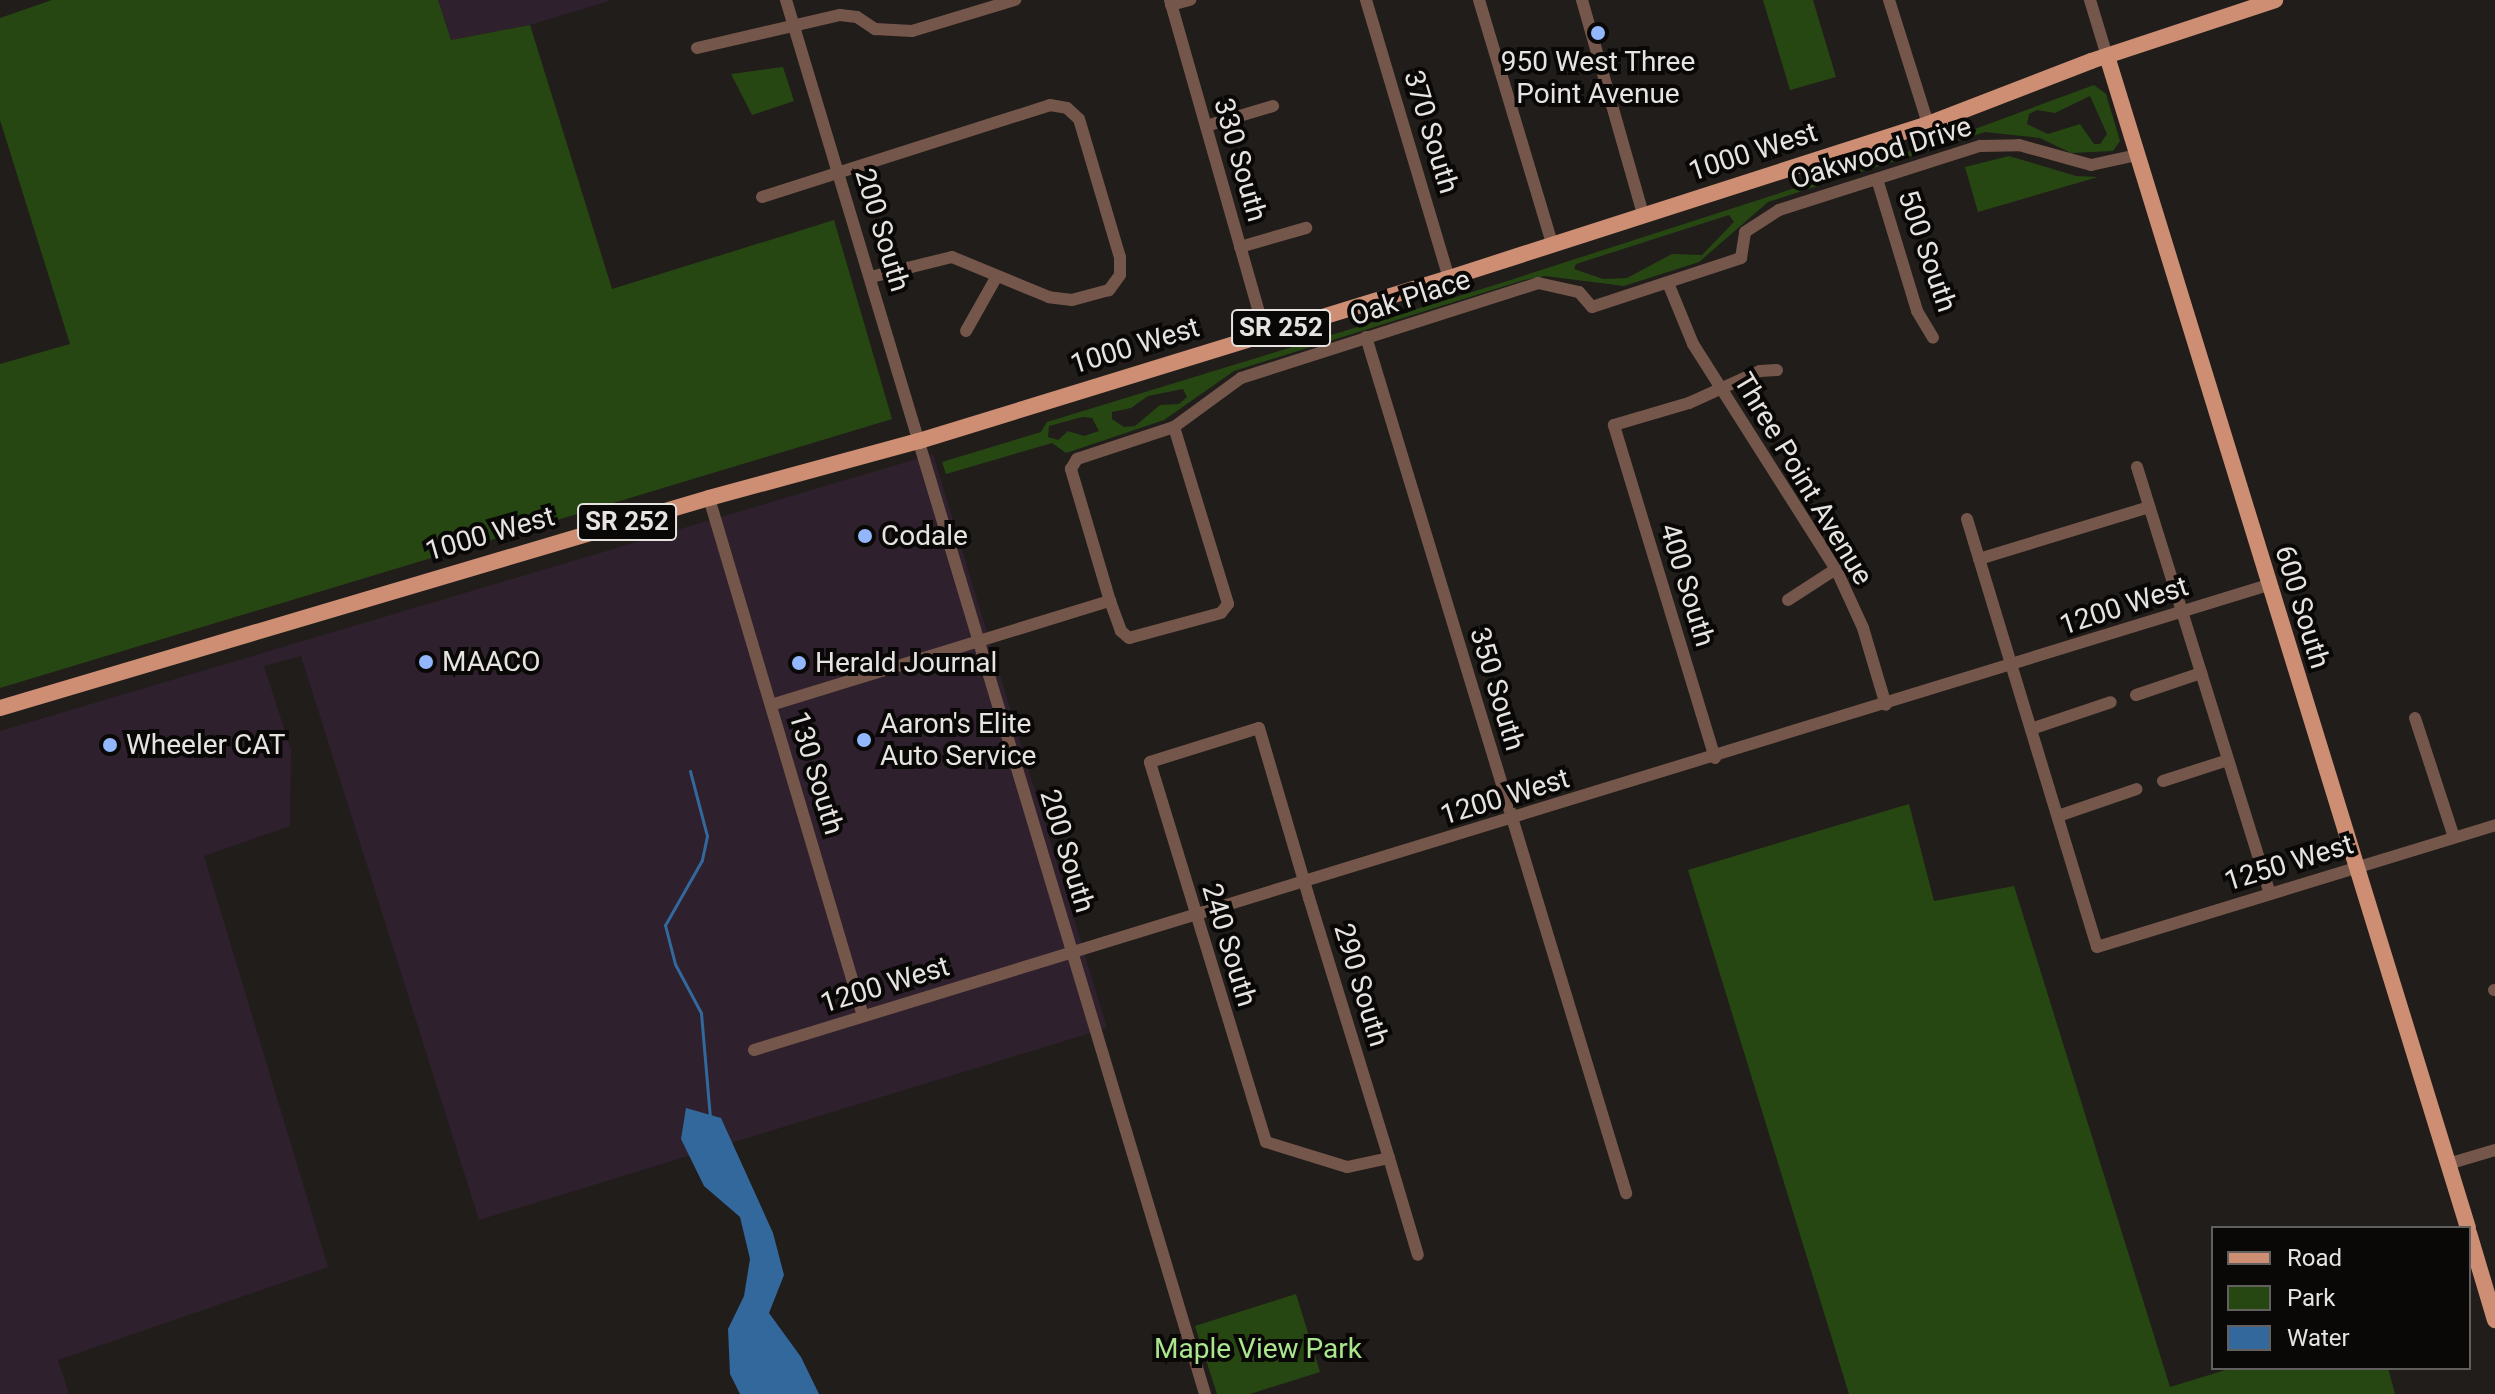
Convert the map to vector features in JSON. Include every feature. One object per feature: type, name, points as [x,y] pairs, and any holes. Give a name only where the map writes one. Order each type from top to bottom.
[{"type":"main road","name":"1000 West","points":[[0,708],[709,498],[919,441],[1449,278],[1928,124],[2107,56],[2275,0]]},
{"type":"main road","name":"600 South","points":[[2107,56],[2467,1226]]},
{"type":"main road","name":"600 South","points":[[2471,1240],[2495,1320]]},
{"type":"street","name":"200 South","points":[[786,0],[1205,1394]]},
{"type":"street","points":[[697,48],[795,29],[840,15],[857,17],[875,29],[912,31],[1015,0]]},
{"type":"street","points":[[1170,3],[1190,0]]},
{"type":"street","name":"370 South","points":[[1366,0],[1449,278]]},
{"type":"street","points":[[1479,0],[1552,243]]},
{"type":"street","points":[[1582,0],[1643,214]]},
{"type":"street","points":[[1889,0],[1928,124]]},
{"type":"street","name":"600 South","points":[[2090,0],[2107,56]]},
{"type":"street","name":"330 South","points":[[1170,3],[1265,333]]},
{"type":"street","points":[[762,197],[838,169],[1050,105],[1067,108],[1079,119],[1120,257],[1120,275],[1109,290],[1072,300],[1037,294],[952,257],[871,277]]},
{"type":"street","points":[[1206,126],[1273,106]]},
{"type":"street","name":"Oakwood Drive","points":[[1668,283],[1741,258],[1745,232],[1779,210],[1999,143],[2091,165],[2137,155]]},
{"type":"street","name":"500 South","points":[[1877,179],[1917,311],[1933,338]]},
{"type":"street","points":[[1240,247],[1306,228]]},
{"type":"street","points":[[966,331],[997,276]]},
{"type":"street","name":"Oak Place","points":[[1174,427],[1228,604],[1221,613],[1129,638],[1121,631],[1110,601],[1071,469],[1077,459],[1174,427],[1241,378],[1538,283],[1579,292],[1592,307],[1668,283]]},
{"type":"street","name":"Three Point Avenue","points":[[1668,283],[1693,344],[1836,569],[1863,628],[1886,705]]},
{"type":"street","name":"350 South","points":[[1366,337],[1626,1193]]},
{"type":"street","points":[[1720,387],[1760,371],[1777,370]]},
{"type":"street","name":"400 South","points":[[1715,758],[1614,425],[1689,403],[1720,387]]},
{"type":"street","points":[[2137,467],[2270,894]]},
{"type":"street","name":"130 South","points":[[709,498],[863,1016]]},
{"type":"street","points":[[1979,559],[2149,507]]},
{"type":"street","points":[[1967,519],[2058,816],[2137,789]]},
{"type":"street","points":[[1788,600],[1836,569]]},
{"type":"street","name":"1200 West","points":[[754,1050],[2012,667],[2268,585]]},
{"type":"street","points":[[771,705],[1110,601]]},
{"type":"street","points":[[2136,695],[2201,673]]},
{"type":"street","points":[[2031,729],[2111,702]]},
{"type":"street","points":[[2415,718],[2454,837]]},
{"type":"street","name":"240 South","points":[[1259,728],[1150,762],[1195,917],[1266,1142],[1347,1167],[1389,1158]]},
{"type":"street","name":"290 South","points":[[1259,728],[1418,1255]]},
{"type":"street","points":[[2163,781],[2228,760]]},
{"type":"street","name":"1250 West","points":[[2058,816],[2097,947],[2495,825]]},
{"type":"street","points":[[2448,1164],[2495,1150]]},
{"type":"shaded area","points":[[438,0],[612,0],[530,25],[451,40]]},
{"type":"shaded area","points":[[933,454],[1107,1028],[479,1220],[301,656],[264,666],[291,750],[290,826],[204,856],[328,1267],[58,1360],[69,1394],[0,1394],[0,731]]},
{"type":"green space","points":[[52,0],[438,0],[451,40],[530,25],[612,289],[834,220],[892,419],[0,688],[0,364],[70,344],[0,120],[0,18]]},
{"type":"green space","points":[[1763,0],[1813,0],[1836,77],[1790,90]]},
{"type":"green space","points":[[783,67],[794,101],[752,115],[731,74]]},
{"type":"green space","points":[[2094,85],[2106,94],[2120,141],[2113,151],[2071,153],[2040,138],[1985,132],[1768,202],[1699,262],[1624,286],[1545,276],[1524,280],[1234,371],[1164,420],[1066,453],[1052,443],[946,474],[942,462],[1041,432],[1047,422],[1498,284],[1953,137]],"holes":[[[2090,96],[2107,134],[2100,144],[2094,144],[2080,124],[2048,134],[2027,124],[2029,114],[2037,110],[2055,113]],[[1729,215],[1734,222],[1702,255],[1672,254],[1627,278],[1603,279],[1574,269],[1576,264]],[[1183,389],[1187,397],[1179,404],[1160,405],[1135,426],[1124,427],[1112,419],[1112,412],[1131,408],[1148,396]],[[1082,417],[1092,418],[1099,431],[1084,436],[1068,431],[1058,440],[1048,437],[1049,426]]]},
{"type":"green space","points":[[2009,156],[2076,176],[2098,177],[1978,212],[1965,167]]},
{"type":"green space","points":[[1909,804],[1934,901],[2014,886],[2170,1387],[2225,1370],[2389,1370],[2395,1394],[1849,1394],[1688,870]]},
{"type":"green space","name":"Maple View Park","points":[[1296,1294],[1320,1372],[1250,1394],[1217,1394],[1195,1326]]},
{"type":"water","points":[[686,1108],[721,1118],[773,1233],[784,1275],[769,1313],[801,1357],[819,1394],[740,1394],[730,1374],[728,1329],[744,1296],[750,1259],[740,1217],[704,1186],[681,1139]]},
{"type":"waterway","points":[[690,771],[707,836],[702,860],[665,925],[675,964],[701,1013],[710,1118]]},
{"type":"place","name":"950 West Three Point Avenue","points":[[1598,33]]},
{"type":"place","name":"Codale","points":[[865,536]]},
{"type":"place","name":"MAACO","points":[[426,662]]},
{"type":"place","name":"Herald Journal","points":[[799,663]]},
{"type":"place","name":"Aaron's Elite Auto Service","points":[[864,740]]},
{"type":"place","name":"Wheeler CAT","points":[[110,745]]}]
